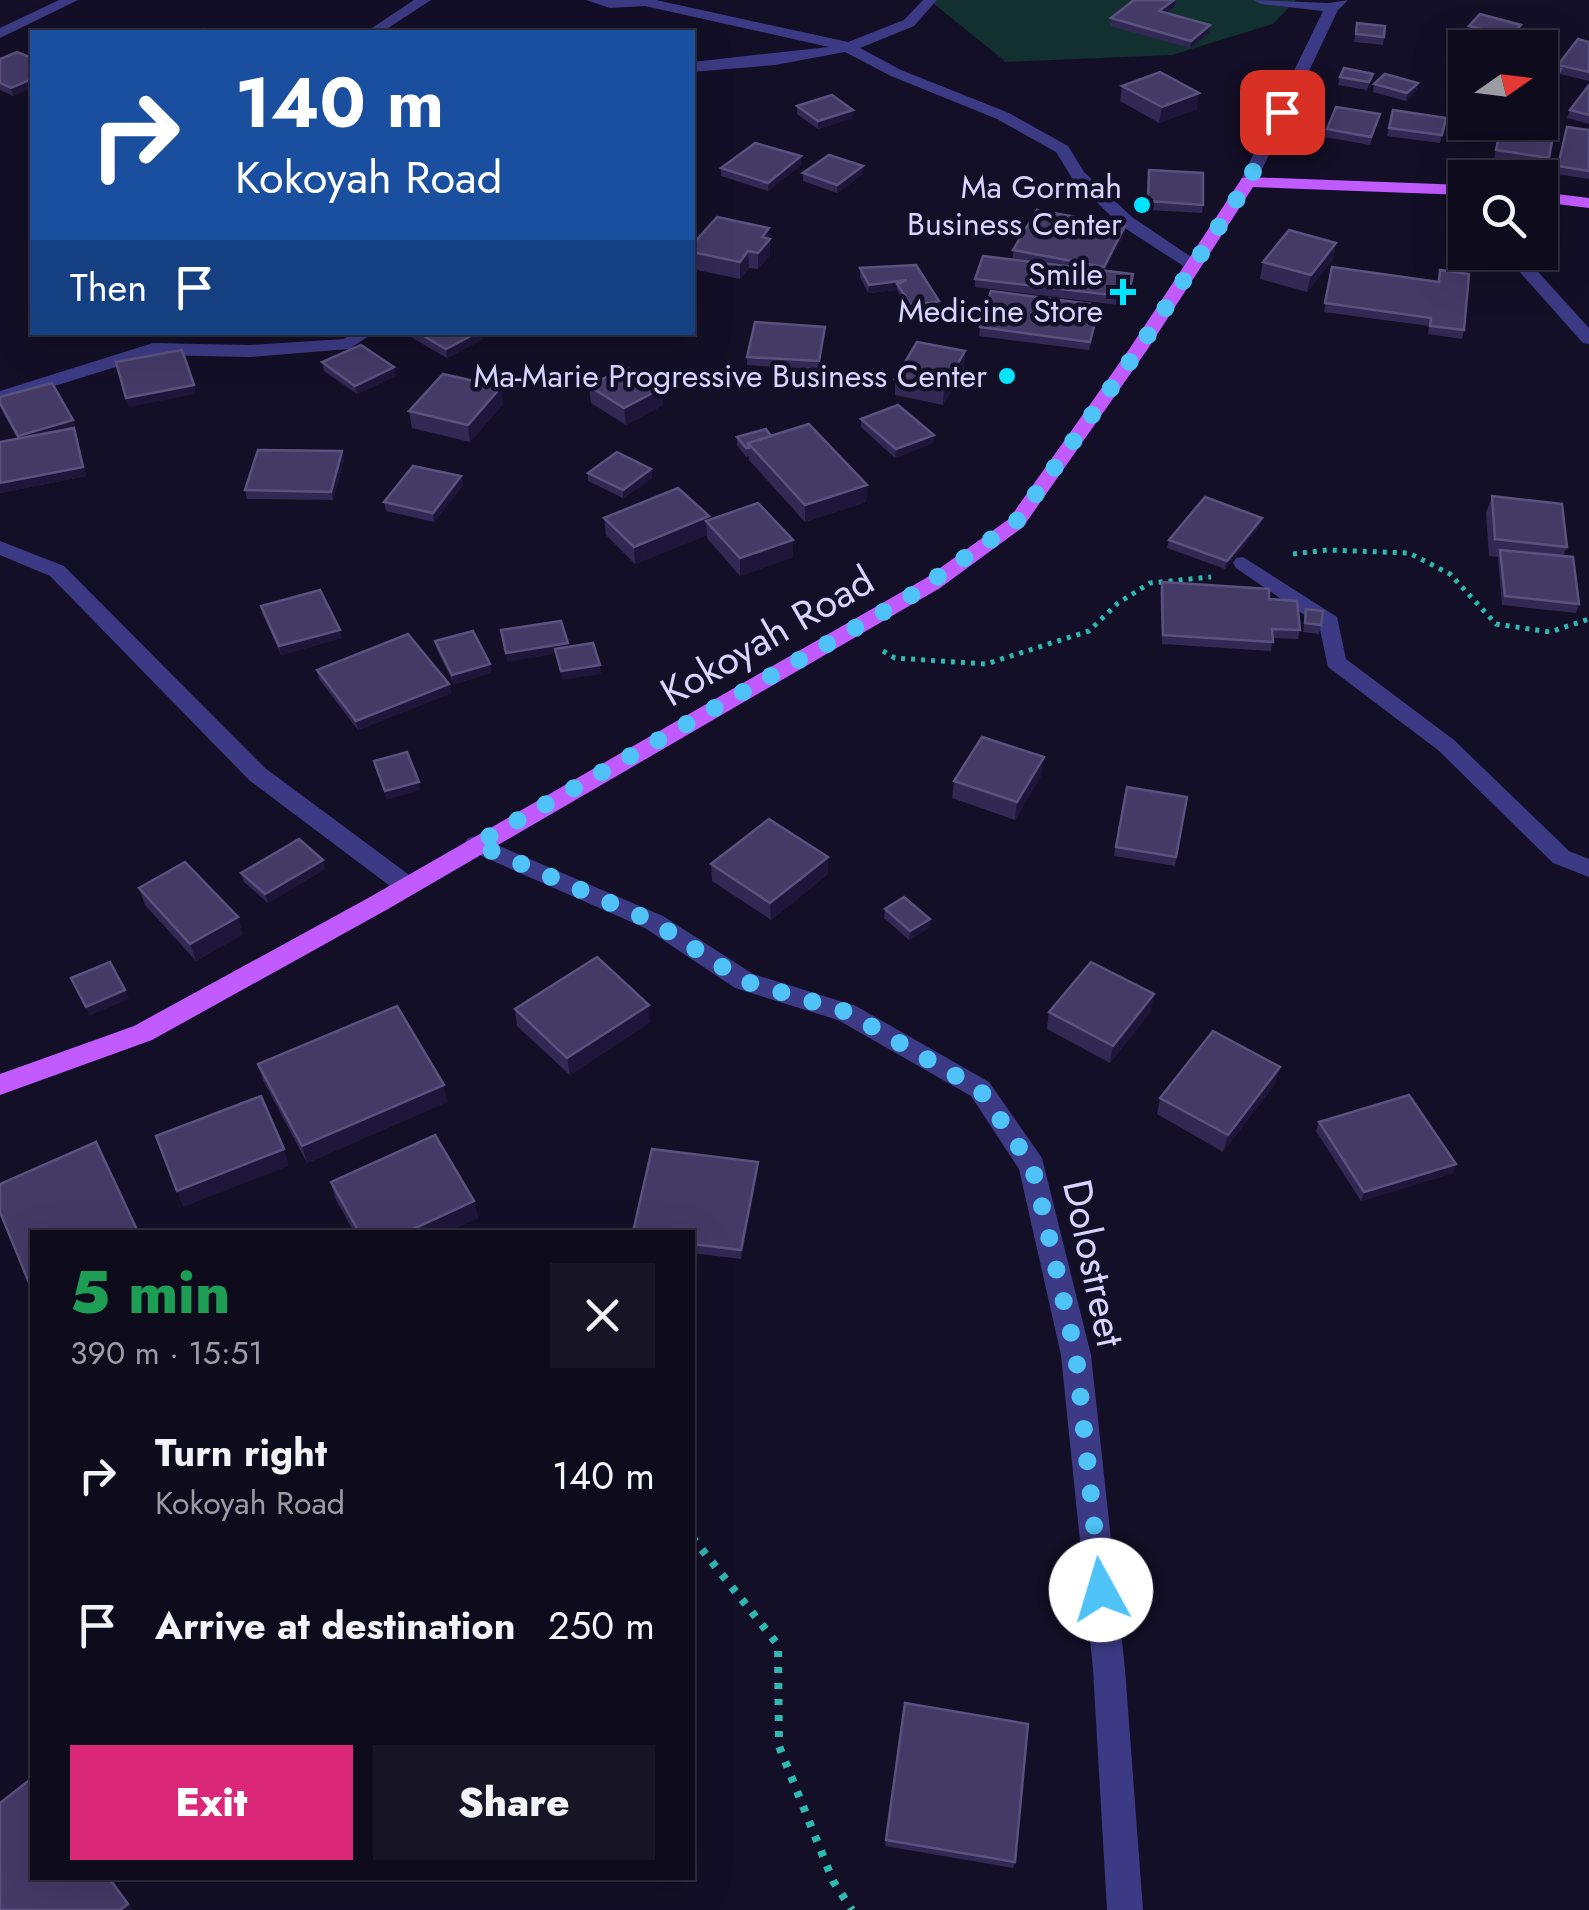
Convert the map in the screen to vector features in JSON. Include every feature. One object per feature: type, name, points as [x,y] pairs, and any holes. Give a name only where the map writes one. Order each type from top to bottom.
[{"type":"main road","points":[[1248,182],[1448,192]]},
{"type":"main road","name":"Kokoyah Road","points":[[0,1085],[142,1032],[407,886],[933,583],[1016,522],[1248,182]]},
{"type":"main road","points":[[1558,199],[1589,203]]},
{"type":"street","points":[[0,34],[71,0]]},
{"type":"street","points":[[375,30],[424,0]]},
{"type":"street","points":[[593,0],[610,4],[645,2],[846,46],[896,73],[1003,116],[1062,150],[1078,175],[1126,221],[1194,265]]},
{"type":"street","points":[[695,67],[750,63],[846,46],[912,22],[930,0]]},
{"type":"street","points":[[1261,0],[1336,4]]},
{"type":"street","name":"Kokoyah Road","points":[[1248,182],[1336,4]]},
{"type":"street","points":[[1527,270],[1589,338]]},
{"type":"street","points":[[0,396],[153,349],[250,351],[350,344],[362,335]]},
{"type":"street","points":[[0,547],[57,571],[256,774],[407,886]]},
{"type":"street","points":[[1242,563],[1329,622],[1336,662],[1446,745],[1561,857],[1589,868]]},
{"type":"street","name":"Dolostreet","points":[[476,844],[654,922],[744,981],[847,1012],[980,1090],[1032,1166],[1076,1355],[1109,1669],[1125,1910]]},
{"type":"path","points":[[853,631],[895,658],[986,664],[1089,631],[1118,603],[1150,583],[1229,575],[1242,563],[1328,550],[1409,553],[1450,574],[1496,624],[1550,632],[1589,619]]},
{"type":"path","points":[[695,1541],[778,1645],[780,1746],[833,1881],[852,1910]]},
{"type":"green space","points":[[929,0],[1296,0],[1273,24],[1172,55],[1006,62]]},
{"type":"building","points":[[1134,0],[1174,0],[1159,11],[1210,25],[1191,41],[1111,18]]},
{"type":"building","points":[[1480,14],[1521,25],[1516,30],[1469,26]]},
{"type":"building","points":[[1357,23],[1385,26],[1384,37],[1356,34]]},
{"type":"building","points":[[1578,39],[1589,42],[1589,72],[1558,65]]},
{"type":"building","points":[[17,52],[30,57],[30,80],[11,88],[0,83],[0,59]]},
{"type":"building","points":[[1344,68],[1373,74],[1369,82],[1340,77]]},
{"type":"building","points":[[1160,72],[1199,93],[1162,107],[1122,86]]},
{"type":"building","points":[[1385,74],[1418,83],[1407,93],[1374,84]]},
{"type":"building","points":[[1589,85],[1589,115],[1570,110]]},
{"type":"building","points":[[832,95],[853,110],[818,121],[797,106]]},
{"type":"building","points":[[1336,107],[1380,114],[1371,137],[1327,129]]},
{"type":"building","points":[[1393,110],[1446,118],[1442,135],[1389,128]]},
{"type":"building","points":[[1567,127],[1589,130],[1589,171],[1558,166]]},
{"type":"building","points":[[1498,140],[1552,140],[1549,158],[1496,150]]},
{"type":"building","points":[[755,143],[801,156],[768,183],[721,168]]},
{"type":"building","points":[[829,155],[863,166],[837,185],[803,173]]},
{"type":"building","points":[[1149,170],[1203,173],[1203,205],[1148,201]]},
{"type":"building","points":[[1037,210],[1125,226],[1104,267],[1013,250]]},
{"type":"building","points":[[717,217],[769,228],[762,237],[770,239],[758,253],[748,251],[740,262],[695,253],[695,242]]},
{"type":"building","points":[[1289,230],[1336,243],[1311,275],[1263,262]]},
{"type":"building","points":[[983,256],[1133,274],[1128,297],[975,279]]},
{"type":"building","points":[[916,265],[939,301],[912,306],[897,284],[907,280],[869,285],[860,268]]},
{"type":"building","points":[[1332,267],[1439,282],[1440,270],[1469,274],[1464,330],[1430,326],[1431,318],[1325,303]]},
{"type":"building","points":[[991,291],[1099,305],[1090,342],[980,327]]},
{"type":"building","points":[[755,322],[825,327],[819,361],[747,357]]},
{"type":"building","points":[[422,335],[472,335],[446,349]]},
{"type":"building","points":[[917,342],[965,351],[944,388],[895,379]]},
{"type":"building","points":[[361,345],[394,367],[355,386],[322,362]]},
{"type":"building","points":[[182,350],[194,385],[126,398],[116,362]]},
{"type":"building","points":[[626,367],[662,388],[624,408],[589,386]]},
{"type":"building","points":[[443,374],[501,387],[468,425],[409,411]]},
{"type":"building","points":[[52,383],[73,420],[18,436],[0,397]]},
{"type":"building","points":[[898,405],[934,435],[896,449],[861,419]]},
{"type":"building","points":[[809,424],[867,485],[805,505],[748,443]]},
{"type":"building","points":[[74,428],[83,467],[0,483],[0,442]]},
{"type":"building","points":[[766,429],[771,436],[748,443],[749,448],[737,437]]},
{"type":"building","points":[[258,450],[342,451],[331,492],[245,490]]},
{"type":"building","points":[[617,452],[651,469],[623,490],[588,473]]},
{"type":"building","points":[[413,466],[461,476],[433,513],[384,502]]},
{"type":"building","points":[[678,488],[709,516],[634,547],[604,518]]},
{"type":"building","points":[[1492,496],[1562,504],[1567,547],[1495,539]]},
{"type":"building","points":[[1205,497],[1262,518],[1227,561],[1169,540]]},
{"type":"building","points":[[758,503],[793,540],[740,558],[706,521]]},
{"type":"building","points":[[1500,550],[1573,557],[1579,604],[1505,596]]},
{"type":"building","points":[[1162,582],[1269,589],[1269,599],[1297,601],[1300,630],[1272,629],[1273,642],[1163,635]]},
{"type":"building","points":[[320,590],[340,630],[279,646],[261,606]]},
{"type":"building","points":[[1306,609],[1323,611],[1321,625],[1305,623]]},
{"type":"building","points":[[561,621],[568,643],[506,653],[501,630]]},
{"type":"building","points":[[473,631],[490,664],[452,675],[435,641]]},
{"type":"building","points":[[408,634],[449,684],[356,721],[317,670]]},
{"type":"building","points":[[593,643],[600,665],[561,671],[555,649]]},
{"type":"building","points":[[982,737],[1044,757],[1017,802],[954,781]]},
{"type":"building","points":[[407,752],[419,782],[385,791],[374,761]]},
{"type":"building","points":[[1127,787],[1187,797],[1176,857],[1116,847]]},
{"type":"building","points":[[769,819],[828,857],[770,903],[711,864]]},
{"type":"building","points":[[299,839],[323,860],[265,894],[241,873]]},
{"type":"building","points":[[185,862],[238,917],[190,944],[139,888]]},
{"type":"building","points":[[904,897],[930,919],[910,931],[885,909]]},
{"type":"building","points":[[597,957],[649,1005],[567,1058],[515,1009]]},
{"type":"building","points":[[110,962],[125,990],[86,1007],[71,978]]},
{"type":"building","points":[[1091,962],[1154,994],[1113,1046],[1049,1012]]},
{"type":"building","points":[[397,1006],[444,1085],[302,1146],[258,1064]]},
{"type":"building","points":[[1213,1031],[1280,1067],[1228,1135],[1160,1098]]},
{"type":"building","points":[[1409,1095],[1456,1164],[1364,1192],[1319,1122]]},
{"type":"building","points":[[261,1096],[284,1149],[177,1191],[156,1136]]},
{"type":"building","points":[[435,1135],[474,1201],[411,1230],[358,1230],[331,1182]]},
{"type":"building","points":[[96,1142],[137,1230],[30,1230],[30,1285],[0,1212],[0,1184]]},
{"type":"building","points":[[652,1149],[758,1162],[741,1250],[695,1244],[695,1230],[633,1230]]},
{"type":"building","points":[[905,1703],[1028,1724],[1015,1862],[886,1840]]},
{"type":"building","points":[[30,1780],[30,1880],[110,1880],[128,1904],[120,1910],[0,1910],[0,1803]]},
{"type":"place","name":"Ma Gormah Business Center","points":[[1142,205]]},
{"type":"place","name":"Smile Medicine Store","points":[[1123,292]]},
{"type":"place","name":"Ma-Marie Progressive Business Center","points":[[1007,376]]},
{"type":"route","points":[[1101,1590],[1076,1355],[1041,1202],[1032,1166],[980,1090],[847,1012],[744,981],[654,922],[476,844],[933,583],[1016,522],[1138,350],[1248,182],[1282,112]]}]
